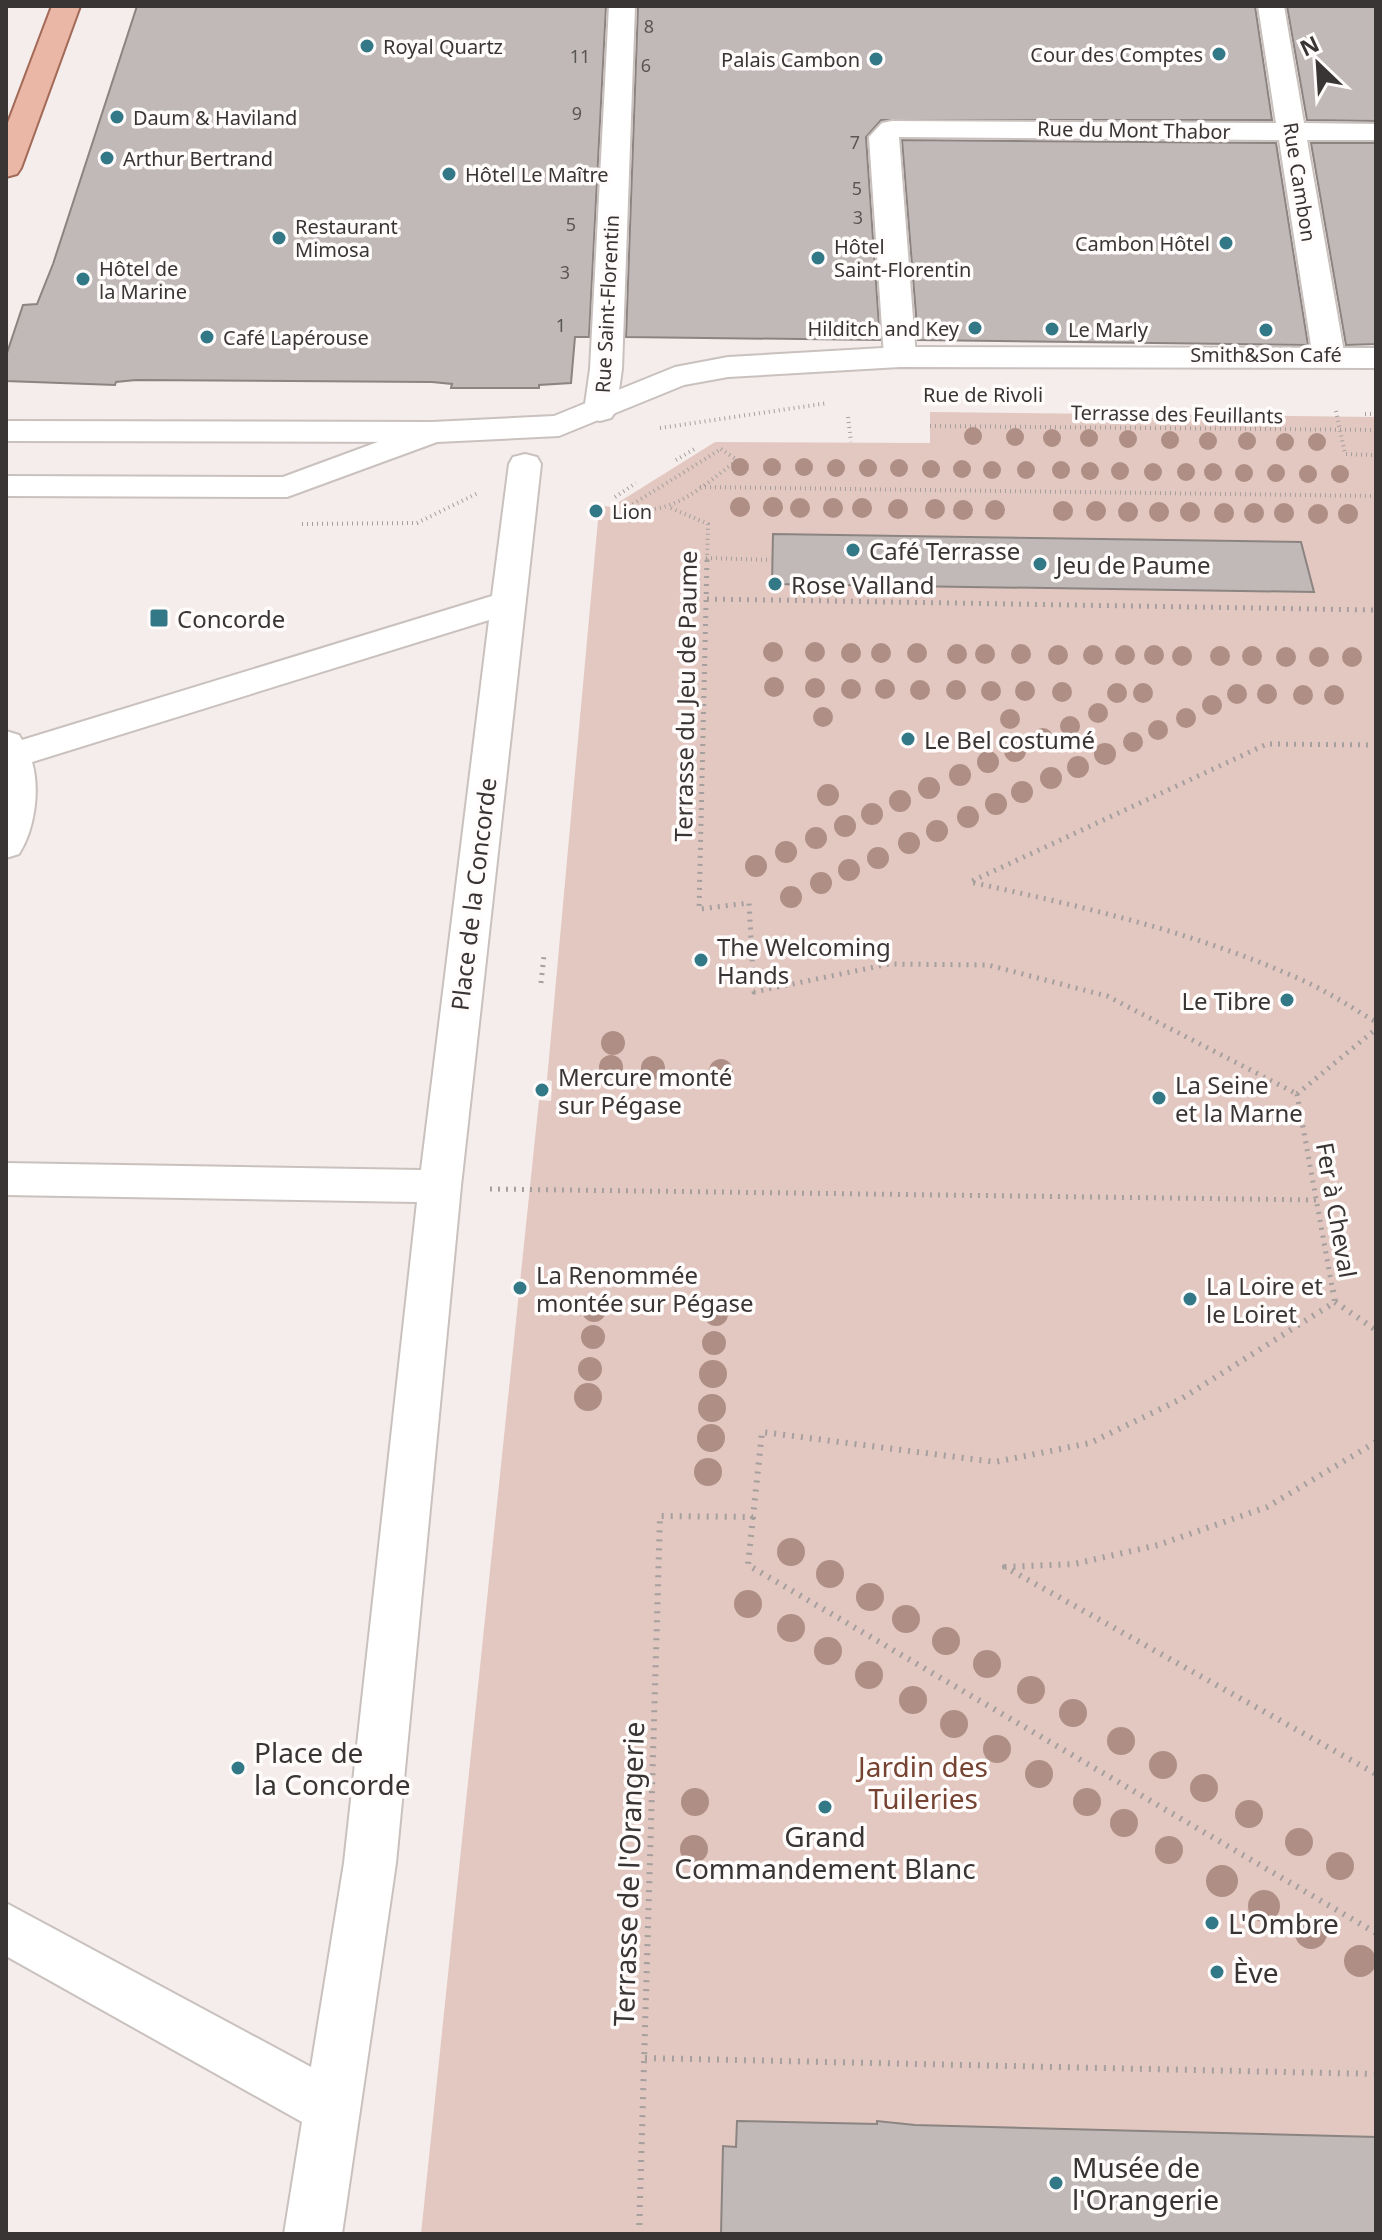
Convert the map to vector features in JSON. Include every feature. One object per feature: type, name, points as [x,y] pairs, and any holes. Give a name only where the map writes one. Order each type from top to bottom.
[{"type":"main road","points":[[6,168],[66,6]]},
{"type":"street","name":"Rue Saint-Florentin","points":[[600,411],[606,369],[622,6]]},
{"type":"street","name":"Rue Cambon","points":[[1271,6],[1329,358]]},
{"type":"street","name":"Rue du Mont Thabor","points":[[900,357],[883,137],[892,129],[1376,132]]},
{"type":"street","name":"Rue de Rivoli","points":[[600,411],[675,377],[699,371],[900,357],[1376,358]]},
{"type":"street","points":[[6,431],[432,432],[559,426],[600,411]]},
{"type":"street","points":[[6,486],[287,487],[432,432]]},
{"type":"street","name":"Place de la Concorde","points":[[313,2234],[370,1863],[440,1186],[525,464]]},
{"type":"street","points":[[6,845],[18,801],[10,749],[510,602]]},
{"type":"street","points":[[6,1179],[440,1186]]},
{"type":"street","points":[[6,1928],[332,2108]]},
{"type":"path","points":[[655,428],[839,402]]},
{"type":"path","points":[[1336,411],[1345,454],[1374,455]]},
{"type":"path","points":[[1365,414],[1376,414]]},
{"type":"path","points":[[848,417],[851,442]]},
{"type":"path","name":"Terrasse des Feuillants","points":[[930,426],[1376,430]]},
{"type":"path","points":[[676,460],[696,448]]},
{"type":"path","points":[[721,449],[737,460],[671,508],[643,513],[625,509],[721,449]]},
{"type":"path","points":[[615,497],[636,483]]},
{"type":"path","points":[[700,487],[1376,496]]},
{"type":"path","name":"Terrasse du Jeu de Paume","points":[[671,508],[708,524],[699,909],[749,903],[754,992],[889,964],[988,965],[1107,996],[1297,1094]]},
{"type":"path","points":[[706,558],[772,560]]},
{"type":"path","points":[[707,599],[1376,610]]},
{"type":"path","points":[[1376,745],[1267,744],[970,882],[1117,914],[1199,940],[1298,977],[1376,1022]]},
{"type":"path","points":[[541,983],[544,955]]},
{"type":"path","points":[[1297,1094],[1376,1029]]},
{"type":"path","name":"Fer à Cheval","points":[[753,1517],[762,1432],[995,1462],[1090,1443],[1181,1399],[1335,1302],[1297,1094]]},
{"type":"path","points":[[440,1186],[530,1191],[1317,1200]]},
{"type":"path","points":[[1335,1302],[1376,1330]]},
{"type":"path","points":[[1376,1442],[1267,1507],[1158,1545],[1074,1564],[1005,1567],[1376,1774]]},
{"type":"path","name":"Terrasse de l'Orangerie","points":[[639,2234],[660,1516],[753,1517]]},
{"type":"path","points":[[753,1517],[748,1565],[1376,1933]]},
{"type":"path","points":[[645,2058],[1376,2074]]},
{"type":"green space","name":"Jardin des Tuileries","points":[[930,412],[1376,417],[1376,2234],[421,2234],[539,1100],[551,1101],[552,1081],[547,1080],[598,520],[602,520],[604,506],[611,507],[715,442],[930,443]]},
{"type":"building","points":[[137,6],[606,6],[589,337],[575,337],[571,383],[539,385],[539,388],[451,388],[452,384],[432,382],[136,380],[116,382],[115,385],[6,381],[6,356],[23,305],[37,304],[53,264]]},
{"type":"building","points":[[638,6],[1255,6],[1272,120],[881,120],[866,137],[880,340],[626,337]]},
{"type":"building","points":[[1287,6],[1376,6],[1376,121],[1307,120]]},
{"type":"building","points":[[902,140],[1276,143],[1308,345],[918,340]]},
{"type":"building","points":[[1311,143],[1376,143],[1376,344],[1346,345]]},
{"type":"building","name":"Jeu de Paume","points":[[773,534],[1301,542],[1314,592],[772,584]]},
{"type":"building","name":"Musée de l'Orangerie","points":[[737,2121],[877,2124],[877,2121],[915,2125],[1376,2137],[1376,2234],[721,2234],[723,2146],[736,2147]]},
{"type":"place","name":"Royal Quartz","points":[[367,46]]},
{"type":"place","name":"Cour des Comptes","points":[[1219,54]]},
{"type":"place","name":"Palais Cambon","points":[[876,59]]},
{"type":"place","name":"Daum & Haviland","points":[[117,117]]},
{"type":"place","name":"Arthur Bertrand","points":[[107,158]]},
{"type":"place","name":"Hôtel Le Maître","points":[[449,174]]},
{"type":"place","name":"Restaurant Mimosa","points":[[279,238]]},
{"type":"place","name":"Cambon Hôtel","points":[[1226,243]]},
{"type":"place","name":"Hôtel Saint-Florentin","points":[[818,258]]},
{"type":"place","name":"Hôtel de la Marine","points":[[83,279]]},
{"type":"place","name":"Hilditch and Key","points":[[975,328]]},
{"type":"place","name":"Le Marly","points":[[1052,329]]},
{"type":"place","name":"Smith&Son Café","points":[[1266,330]]},
{"type":"place","name":"Café Lapérouse","points":[[207,337]]},
{"type":"place","name":"Lion","points":[[596,511]]},
{"type":"place","name":"Café Terrasse","points":[[853,550]]},
{"type":"place","name":"Jeu de Paume","points":[[1040,564]]},
{"type":"place","name":"Rose Valland","points":[[775,584]]},
{"type":"place","name":"Concorde","points":[[159,618]]},
{"type":"place","name":"Le Bel costumé","points":[[908,739]]},
{"type":"place","name":"The Welcoming Hands","points":[[701,960]]},
{"type":"place","name":"Le Tibre","points":[[1287,1000]]},
{"type":"place","name":"Mercure monté sur Pégase","points":[[542,1090]]},
{"type":"place","name":"La Seine et la Marne","points":[[1159,1098]]},
{"type":"place","name":"La Renommée montée sur Pégase","points":[[520,1288]]},
{"type":"place","name":"La Loire et le Loiret","points":[[1190,1299]]},
{"type":"place","name":"Place de la Concorde","points":[[238,1768]]},
{"type":"place","name":"Grand Commandement Blanc","points":[[825,1807]]},
{"type":"place","name":"L'Ombre","points":[[1212,1923]]},
{"type":"place","name":"Ève","points":[[1217,1972]]},
{"type":"place","name":"Musée de l'Orangerie","points":[[1056,2183]]}]
